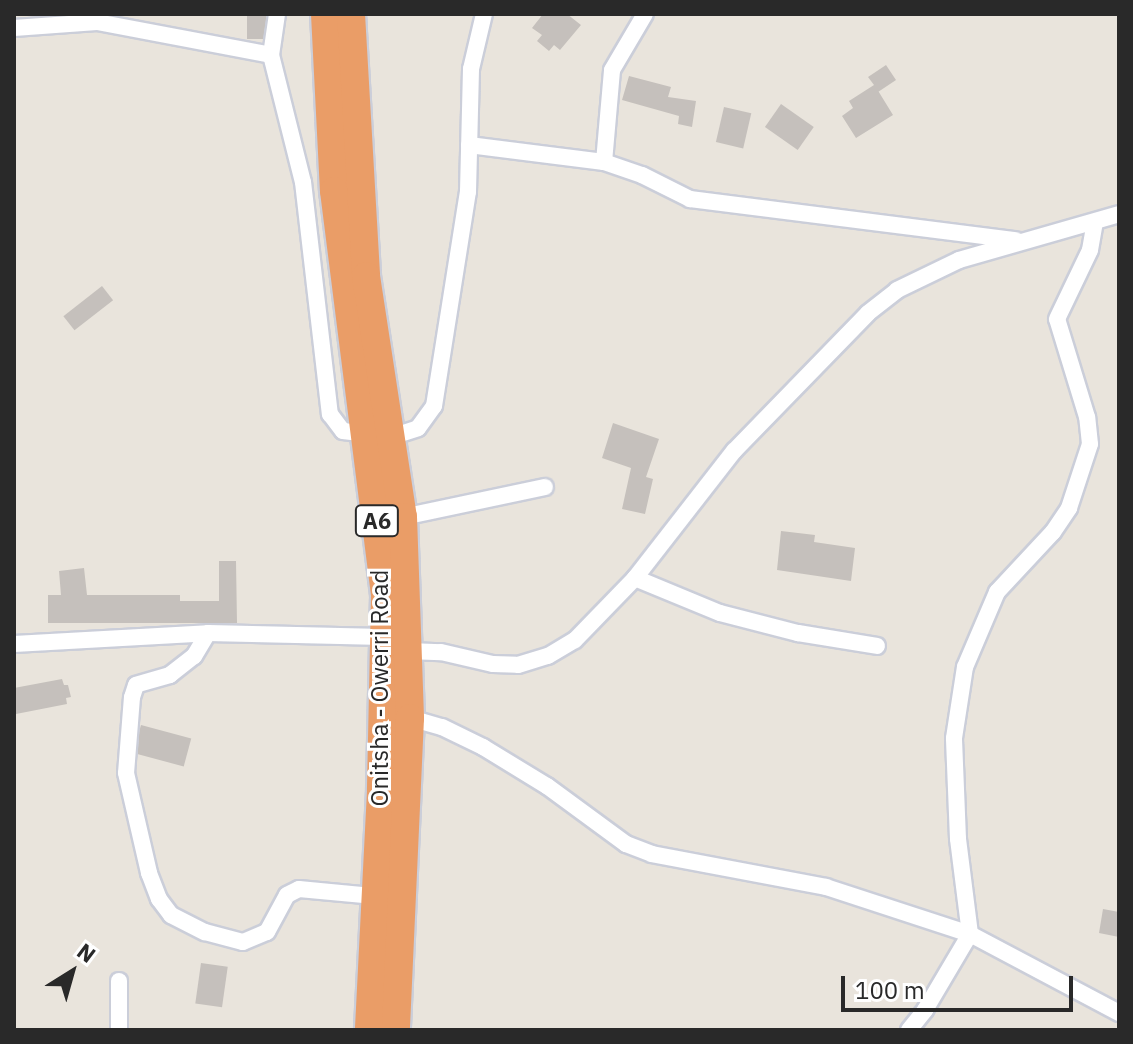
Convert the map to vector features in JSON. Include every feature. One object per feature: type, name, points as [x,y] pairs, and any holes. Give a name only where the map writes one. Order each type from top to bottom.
[{"type":"highway","name":"Onitsha - Owerri Road","points":[[325,14],[334,191],[353,360],[403,517],[396,644],[390,898],[396,1030]]},
{"type":"highway","name":"Onitsha - Owerri Road","points":[[351,14],[385,596],[410,718],[390,898],[369,1030]]},
{"type":"street","points":[[277,14],[271,55],[303,182],[330,414],[343,431],[378,436],[418,428],[434,406],[468,192],[471,69],[484,14]]},
{"type":"street","points":[[604,162],[612,70],[645,14]]},
{"type":"street","points":[[14,28],[97,22],[271,55]]},
{"type":"street","points":[[469,145],[604,162],[642,175],[690,199],[1022,240]]},
{"type":"street","points":[[14,644],[208,633],[396,644],[493,664],[518,665],[548,656],[575,640],[635,578],[734,451],[868,313],[897,290],[959,260],[1119,214]]},
{"type":"street","points":[[909,1030],[970,934],[958,839],[954,738],[965,667],[997,592],[1053,532],[1078,489],[1090,444],[1087,417],[1057,319],[1090,250],[1095,223]]},
{"type":"street","points":[[403,517],[545,487]]},
{"type":"street","points":[[635,578],[720,613],[798,633],[877,646]]},
{"type":"street","points":[[208,633],[194,656],[170,675],[136,685],[132,697],[126,773],[149,873],[159,899],[171,915],[205,932],[243,942],[267,932],[287,895],[299,889],[390,898]]},
{"type":"street","points":[[410,718],[442,727],[483,747],[547,786],[626,844],[652,854],[826,887],[970,934],[1119,1013]]},
{"type":"street","points":[[119,981],[119,1030]]},
{"type":"building","points":[[247,14],[266,14],[266,39],[247,39]]},
{"type":"building","points":[[543,14],[567,14],[581,25],[560,50],[554,45],[549,51],[537,41],[542,35],[532,28]]},
{"type":"building","points":[[886,65],[896,80],[879,92],[893,115],[856,138],[842,116],[853,108],[849,101],[874,85],[868,77]]},
{"type":"building","points":[[629,76],[671,87],[668,97],[696,101],[692,127],[678,124],[679,116],[622,100]]},
{"type":"building","points":[[781,104],[814,127],[798,150],[765,127]]},
{"type":"building","points":[[724,107],[751,113],[743,148],[716,142]]},
{"type":"building","points":[[102,286],[113,300],[74,330],[63,316]]},
{"type":"building","points":[[613,423],[659,439],[646,477],[653,479],[645,514],[622,509],[631,468],[602,458]]},
{"type":"building","points":[[781,531],[815,535],[814,542],[855,548],[851,581],[777,570]]},
{"type":"building","points":[[219,561],[236,561],[237,623],[48,623],[48,595],[61,595],[59,571],[84,568],[87,595],[180,595],[180,601],[219,601]]},
{"type":"building","points":[[62,679],[64,685],[68,685],[71,697],[66,698],[67,704],[16,714],[14,688]]},
{"type":"building","points":[[141,725],[191,738],[184,766],[133,753]]},
{"type":"building","points":[[1103,909],[1119,912],[1119,937],[1099,933]]},
{"type":"building","points":[[201,963],[228,967],[222,1007],[195,1004]]}]
